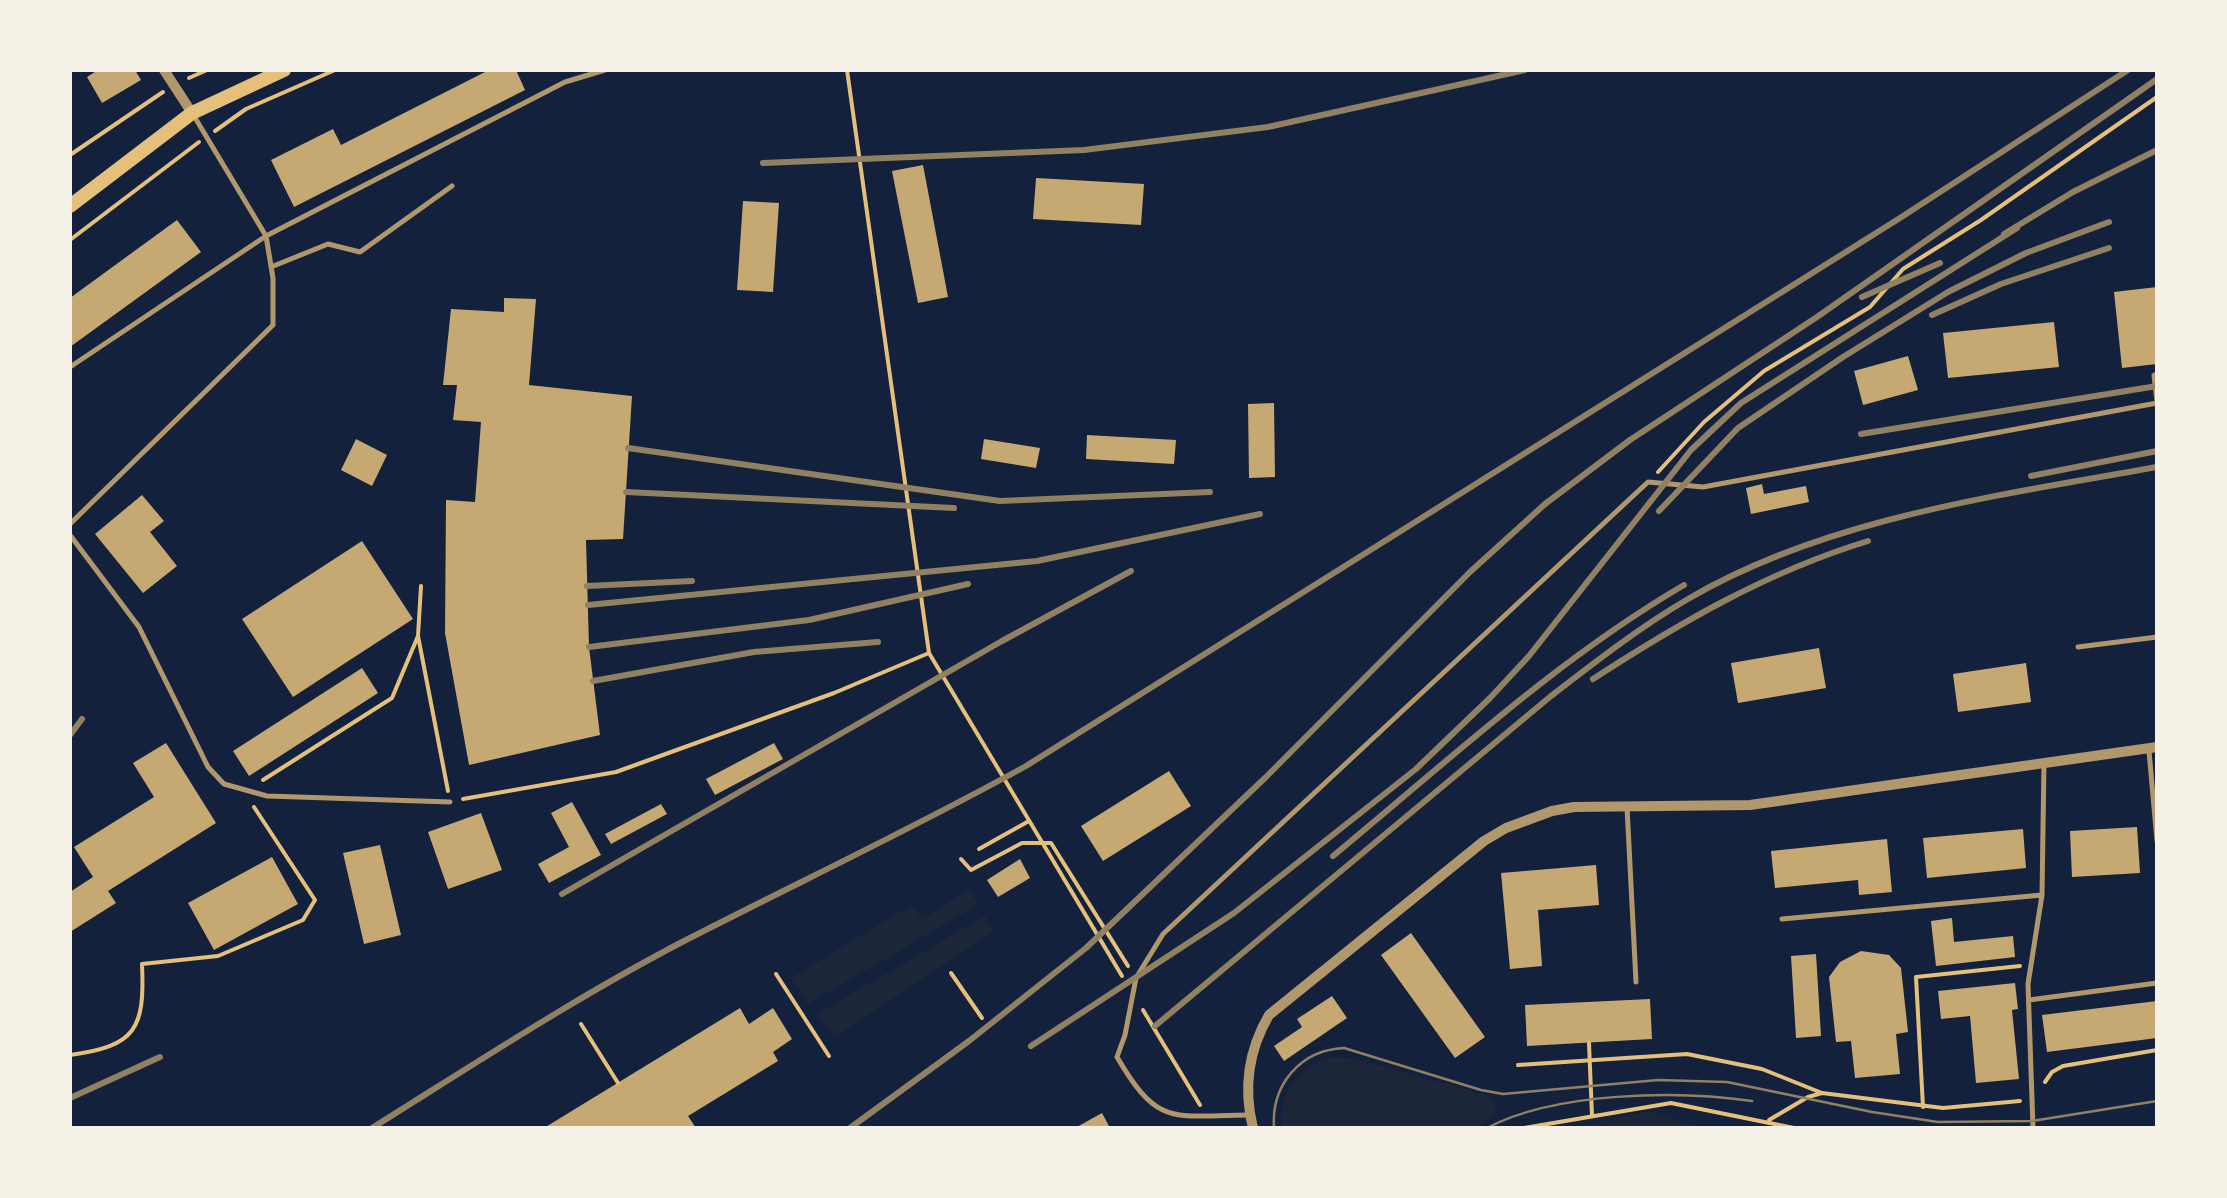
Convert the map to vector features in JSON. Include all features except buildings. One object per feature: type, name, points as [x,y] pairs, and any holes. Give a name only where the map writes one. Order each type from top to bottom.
[{"type":"main road","points":[[70,206],[192,113],[284,70]]},
{"type":"street","points":[[164,70],[192,113]]},
{"type":"street","points":[[1253,1128],[1247,1086],[1250,1058],[1256,1036],[1269,1015],[1484,841],[1506,828],[1574,807],[1750,805],[2153,747]]},
{"type":"lane","points":[[70,367],[266,236],[565,82],[605,70]]},
{"type":"lane","points":[[70,524],[273,324],[266,236],[192,113]]},
{"type":"lane","points":[[271,267],[328,244],[360,252],[452,186]]},
{"type":"lane","points":[[1250,1115],[1180,1116],[1152,1107],[1133,1085],[1116,1056],[1125,1035],[1136,978],[1164,934],[1648,482],[1703,487],[2157,402],[2157,374]]},
{"type":"lane","points":[[70,536],[140,627],[208,767],[224,784],[267,796],[450,802]]},
{"type":"lane","points":[[2078,647],[2157,637]]},
{"type":"lane","points":[[2153,747],[2157,840]]},
{"type":"lane","points":[[2032,1128],[2029,1000],[2042,895],[2044,764]]},
{"type":"lane","points":[[1628,807],[1636,982]]},
{"type":"lane","points":[[1782,919],[2042,895]]},
{"type":"lane","points":[[2029,1000],[2157,983]]},
{"type":"path","points":[[70,155],[173,85],[207,70]]},
{"type":"path","points":[[70,240],[246,109],[335,70]]},
{"type":"path","points":[[847,70],[929,653],[1127,984]]},
{"type":"path","points":[[1648,482],[1704,422],[1764,370],[1870,307],[1903,269],[1982,220],[2157,97]]},
{"type":"path","points":[[420,586],[418,636],[450,802],[616,772],[834,693],[929,653]]},
{"type":"path","points":[[70,1054],[121,1044],[136,1026],[144,994],[142,964],[218,956],[303,920],[315,900],[245,792],[392,698],[418,636]]},
{"type":"path","points":[[979,849],[1029,821]]},
{"type":"path","points":[[962,860],[971,870],[1022,842],[1050,843],[1136,978]]},
{"type":"path","points":[[1923,1107],[1916,977],[2031,965]]},
{"type":"path","points":[[951,973],[982,1018]]},
{"type":"path","points":[[776,974],[830,1056]]},
{"type":"path","points":[[1137,1000],[1205,1115]]},
{"type":"path","points":[[580,1024],[618,1083]]},
{"type":"path","points":[[1589,1043],[1592,1116]]},
{"type":"path","points":[[1518,1065],[1687,1054],[1762,1069],[1822,1093],[1923,1107],[2031,1100],[2052,1072],[2064,1066],[2157,1050]]},
{"type":"path","points":[[1768,1120],[1822,1093]]},
{"type":"path","points":[[1524,1128],[1671,1103],[1794,1128]]},
{"type":"shaded area","points":[[969,889],[978,905],[808,1004],[791,978],[912,905],[922,919]]},
{"type":"shaded area","points":[[985,916],[994,931],[834,1038],[817,1014]]},
{"type":"shaded area","points":[[1332,1057],[1356,1059],[1486,1095],[1495,1103],[1494,1115],[1477,1128],[1282,1128],[1284,1102],[1293,1082],[1309,1067]]},
{"type":"shaded area","points":[[1650,1111],[1696,1127],[1575,1128]]},
{"type":"tram line","points":[[1274,1128],[1277,1098],[1291,1073],[1314,1055],[1344,1048],[1503,1094],[1658,1080],[1727,1082],[1938,1122],[2032,1121],[2157,1101]]},
{"type":"tram line","points":[[1487,1128],[1547,1107],[1617,1097],[1689,1096],[1752,1101]]},
{"type":"railway","points":[[763,163],[1084,150],[1268,127],[1525,70]]},
{"type":"railway","points":[[372,1128],[646,961],[1026,766],[1900,218],[2128,70]]},
{"type":"railway","points":[[850,1128],[1086,948],[1266,777],[1470,572],[1545,504],[1630,440],[1817,317],[2157,79]]},
{"type":"railway","points":[[2004,234],[2073,192],[2157,150]]},
{"type":"railway","points":[[1659,511],[1738,428],[1843,357],[1948,292],[2026,253],[2109,222]]},
{"type":"railway","points":[[1031,1046],[1234,913],[1416,769],[1529,656],[1691,450],[1741,403],[2017,228]]},
{"type":"railway","points":[[1932,315],[2001,284],[2109,248]]},
{"type":"railway","points":[[1862,297],[1940,263]]},
{"type":"railway","points":[[1861,434],[2157,386]]},
{"type":"railway","points":[[628,448],[1000,501],[1210,492]]},
{"type":"railway","points":[[2031,476],[2157,451]]},
{"type":"railway","points":[[1155,1026],[1551,696],[1688,599],[1741,571],[1856,529],[1976,500],[2157,467]]},
{"type":"railway","points":[[626,492],[954,508]]},
{"type":"railway","points":[[588,605],[1037,561],[1260,514]]},
{"type":"railway","points":[[1593,679],[1726,600],[1831,553],[1868,541]]},
{"type":"railway","points":[[562,894],[1131,571]]},
{"type":"railway","points":[[587,586],[692,581]]},
{"type":"railway","points":[[589,647],[809,620],[968,584]]},
{"type":"railway","points":[[1333,856],[1547,679],[1684,585]]},
{"type":"railway","points":[[593,681],[754,652],[878,642]]},
{"type":"railway","points":[[70,735],[82,719]]},
{"type":"railway","points":[[70,1098],[160,1057]]}]
